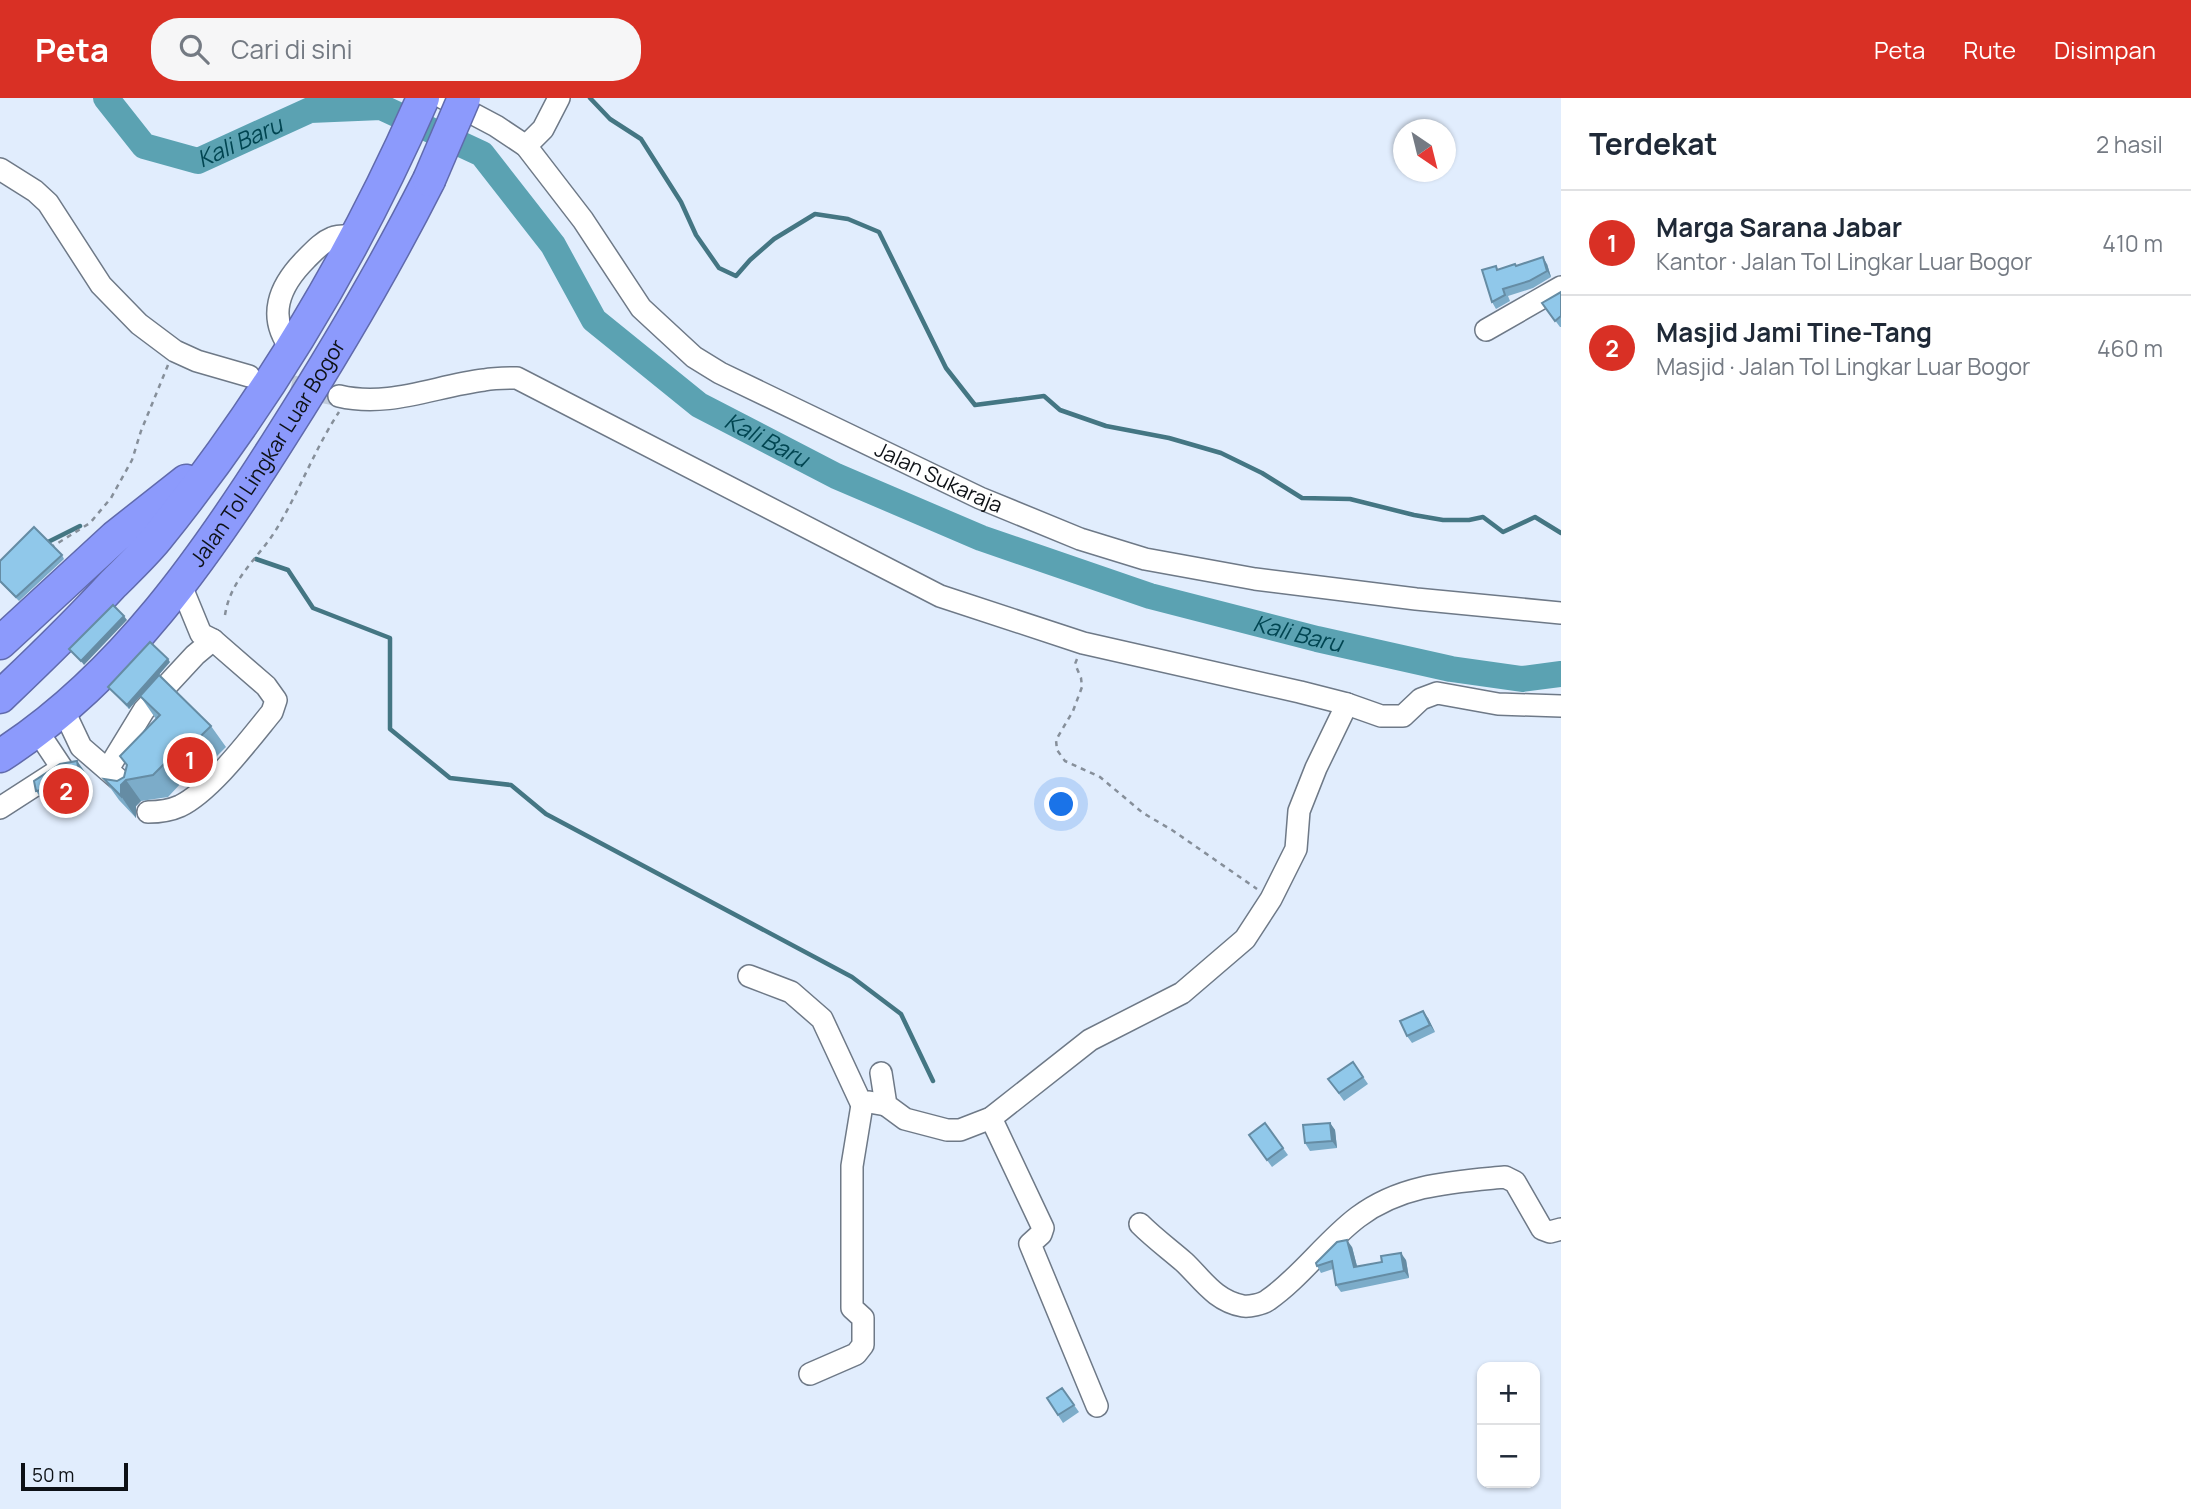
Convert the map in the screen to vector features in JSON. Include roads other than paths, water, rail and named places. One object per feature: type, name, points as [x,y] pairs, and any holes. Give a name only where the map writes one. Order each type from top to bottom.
[{"type":"highway","name":"Jalan Tol Lingkar Luar Bogor","points":[[0,697],[52,648],[156,540],[250,415],[292,351],[359,235],[423,98]]},
{"type":"highway","name":"Jalan Tol Lingkar Luar Bogor","points":[[0,757],[38,732],[124,652],[240,502],[340,344],[387,262],[429,180],[464,98]]},
{"type":"highway","points":[[0,643],[115,537],[220,454]]},
{"type":"street","name":"Jalan Sukaraja","points":[[443,98],[496,126],[526,146],[583,220],[641,308],[694,357],[720,373],[980,498],[1080,539],[1145,559],[1255,579],[1561,613]]},
{"type":"street","points":[[526,146],[543,129],[559,98]]},
{"type":"street","points":[[0,169],[35,191],[48,203],[101,285],[139,324],[175,351],[197,361],[249,376]]},
{"type":"street","points":[[1486,330],[1561,287]]},
{"type":"street","points":[[344,397],[377,400],[423,394],[484,380],[517,378],[940,596],[1083,643],[1347,704],[1381,716],[1403,716],[1422,699],[1437,693],[1498,704],[1561,706]]},
{"type":"street","points":[[148,812],[163,812],[181,806],[200,792],[272,712],[276,700],[266,686],[213,640],[201,634],[180,583]]},
{"type":"street","points":[[108,769],[144,710],[195,655],[213,640]]},
{"type":"street","points":[[862,1105],[869,1102],[886,1105],[905,1119],[947,1130],[960,1130],[991,1118],[1090,1040],[1182,993],[1245,939],[1271,899],[1296,849],[1299,811],[1347,704]]},
{"type":"street","points":[[63,709],[81,747],[129,790]]},
{"type":"street","points":[[0,807],[62,768],[38,732]]},
{"type":"street","points":[[749,976],[791,992],[822,1019],[862,1105],[852,1166],[850,1237],[852,1308],[863,1318],[863,1345],[856,1354],[810,1374]]},
{"type":"street","points":[[881,1073],[886,1105]]},
{"type":"street","points":[[991,1118],[1043,1228],[1041,1234],[1030,1244],[1097,1406]]},
{"type":"street","points":[[1140,1224],[1187,1266],[1205,1287],[1244,1306],[1266,1302],[1319,1250],[1359,1217],[1377,1205],[1421,1187],[1505,1177],[1515,1182],[1542,1229],[1550,1232],[1561,1229]]},
{"type":"waterway","name":"Kali Baru","points":[[106,98],[144,146],[198,161],[310,110],[381,107],[482,154],[553,245],[594,320],[699,405],[836,476],[981,538],[1150,596],[1317,639],[1451,669],[1522,679],[1561,674]]},
{"type":"waterway","points":[[590,98],[610,119],[641,139],[681,202],[696,235],[719,268],[736,276],[774,239],[815,214],[848,219],[879,232],[946,368],[975,405],[1044,396],[1060,410],[1106,426],[1169,438],[1221,453],[1262,473],[1302,498],[1350,499],[1443,520],[1483,517],[1503,532],[1535,517],[1561,533]]},
{"type":"waterway","points":[[44,544],[80,526]]},
{"type":"waterway","points":[[256,559],[288,570],[313,608],[390,638],[390,729],[450,778],[511,785],[546,814],[852,977],[901,1014],[933,1081]]},
{"type":"tunnel","points":[[261,379],[339,396]]},
{"type":"place","name":"Marga Sarana Jabar","points":[[190,760]]},
{"type":"place","name":"Masjid Jami Tine-Tang","points":[[66,791]]}]
